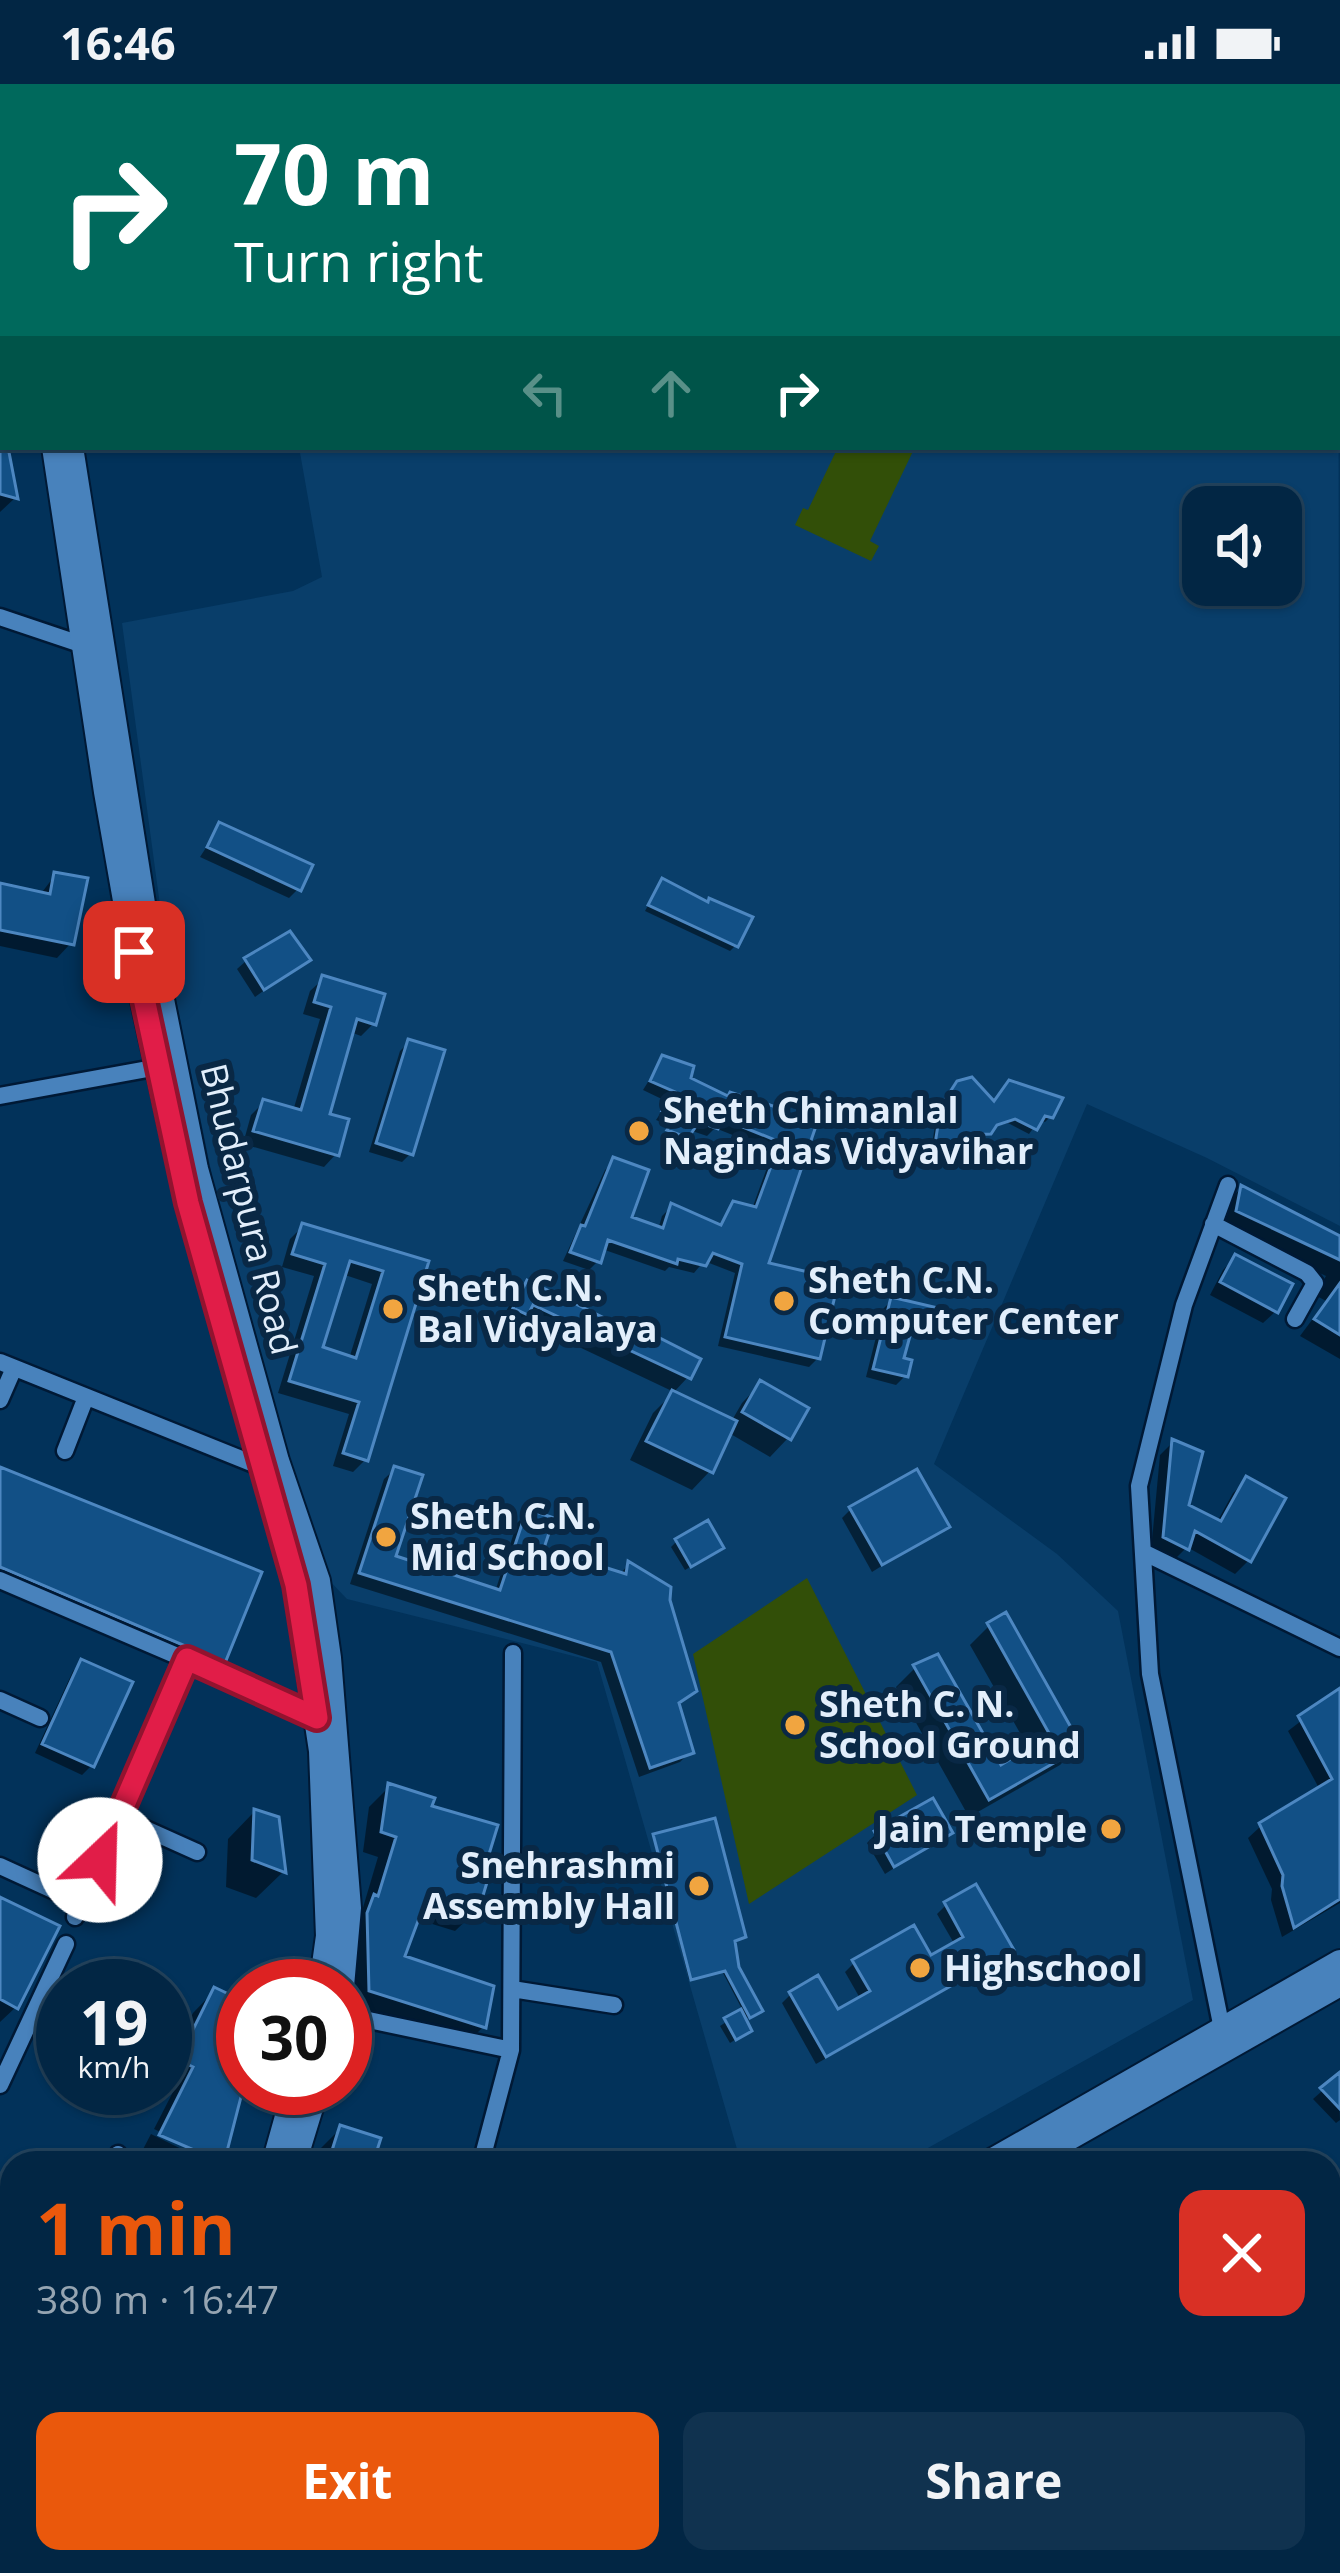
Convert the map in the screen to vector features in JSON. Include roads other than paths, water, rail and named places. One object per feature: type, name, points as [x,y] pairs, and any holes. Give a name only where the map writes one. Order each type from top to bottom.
[{"type":"street","name":"Bhudarpura Road","points":[[55,450],[93,648]]},
{"type":"street","name":"Bhudarpura Road","points":[[71,450],[106,792],[166,1066],[270,1469],[326,1720],[349,1908],[344,1959]]},
{"type":"street","points":[[0,617],[93,648]]},
{"type":"street","points":[[0,1096],[166,1066]]},
{"type":"street","points":[[1222,2029],[1150,1673],[1139,1486],[1184,1305],[1228,1185]]},
{"type":"street","points":[[1213,1225],[1307,1273],[1315,1283],[1295,1319]]},
{"type":"street","points":[[0,1400],[7,1365],[270,1469]]},
{"type":"street","points":[[65,1451],[86,1397]]},
{"type":"street","points":[[1143,1552],[1340,1648]]},
{"type":"street","points":[[0,1580],[326,1720]]},
{"type":"street","points":[[484,2151],[511,2050],[513,1653]]},
{"type":"street","points":[[0,1866],[78,1910],[187,1659]]},
{"type":"street","points":[[0,1700],[40,1718]]},
{"type":"street","name":"Bhudarpura Road","points":[[325,1959],[326,1720]]},
{"type":"street","points":[[118,1817],[197,1852]]},
{"type":"street","points":[[0,2085],[66,1944]]},
{"type":"street","points":[[1009,2151],[1340,1962]]},
{"type":"street","points":[[1045,2151],[1340,1984]]},
{"type":"street","points":[[512,1988],[614,2005]]},
{"type":"street","points":[[372,2021],[511,2050]]},
{"type":"street","points":[[277,2151],[287,2115]]},
{"type":"street","points":[[298,2151],[309,2115]]},
{"type":"place","name":"Sheth Chimanlal Nagindas Vidyavihar","points":[[639,1131]]},
{"type":"place","name":"Sheth C.N. Computer Center","points":[[784,1301]]},
{"type":"place","name":"Sheth C.N. Bal Vidyalaya","points":[[393,1309]]},
{"type":"place","name":"Sheth C.N. Mid School","points":[[386,1537]]},
{"type":"place","name":"Sheth C. N. School Ground","points":[[795,1725]]},
{"type":"place","name":"Jain Temple","points":[[1111,1829]]},
{"type":"place","name":"Snehrashmi Assembly Hall","points":[[699,1886]]},
{"type":"place","name":"Highschool","points":[[920,1968]]}]
